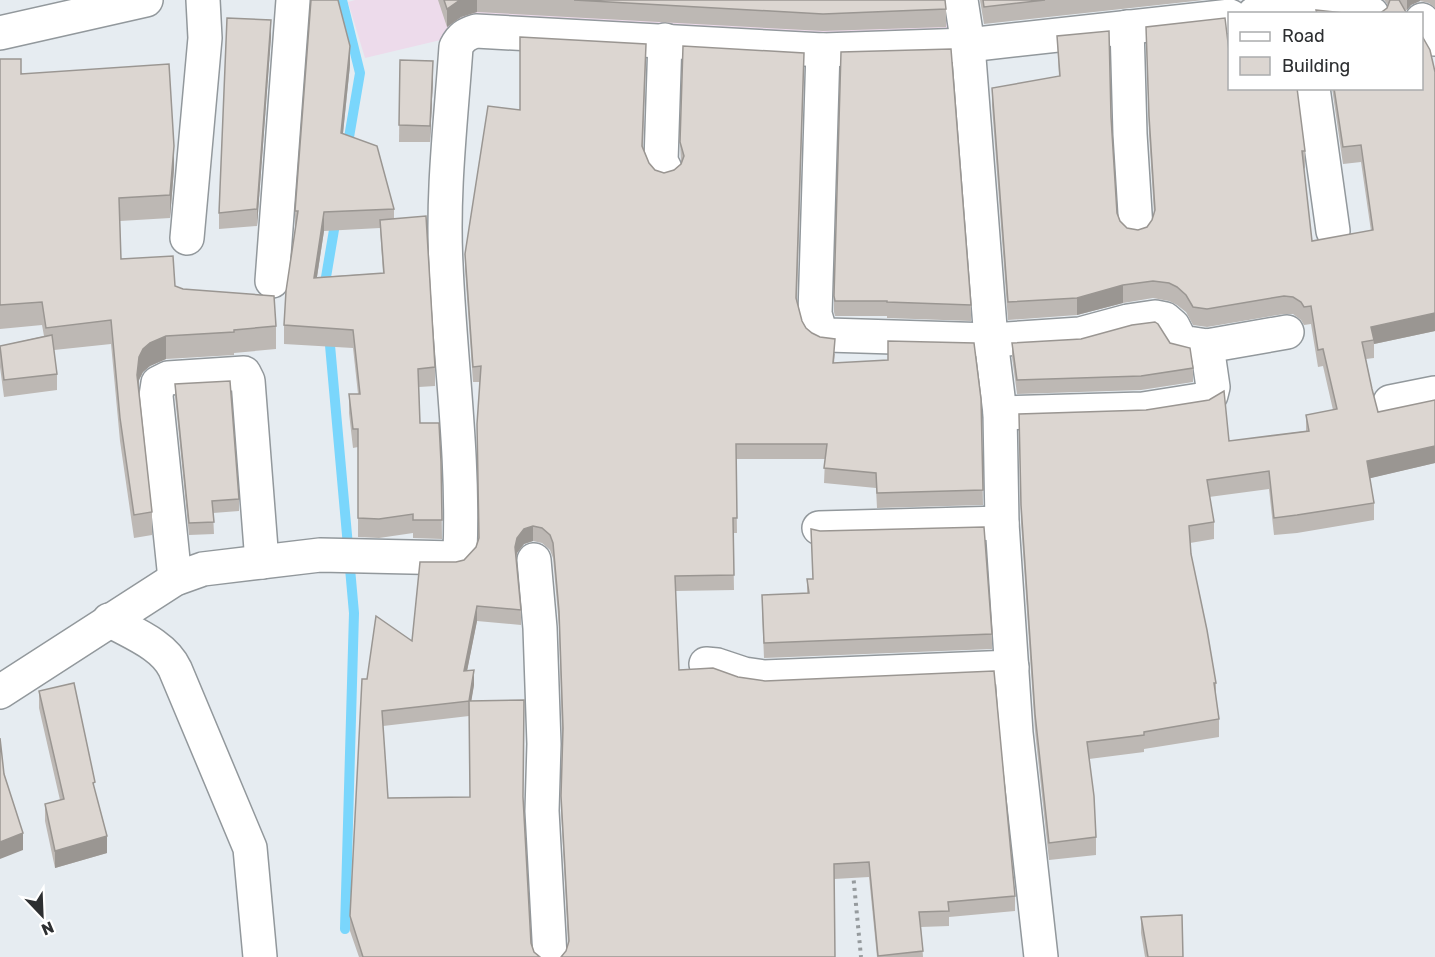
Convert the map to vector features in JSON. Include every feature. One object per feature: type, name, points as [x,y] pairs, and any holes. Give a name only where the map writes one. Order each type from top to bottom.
[{"type":"street","points":[[0,33],[146,0]]},
{"type":"street","points":[[187,238],[205,38],[203,0]]},
{"type":"street","points":[[272,281],[292,0]]},
{"type":"street","points":[[961,0],[968,45],[1000,413],[1002,524],[1023,806],[1041,957]]},
{"type":"street","points":[[1289,12],[1328,12]]},
{"type":"street","points":[[0,692],[175,579],[203,569],[320,555],[456,558],[460,552],[459,436],[444,217],[456,47],[461,38],[476,31],[823,50],[968,45],[1228,16]]},
{"type":"street","points":[[1423,21],[1435,39]]},
{"type":"street","points":[[1127,27],[1136,229]]},
{"type":"street","points":[[665,40],[661,161],[665,169]]},
{"type":"street","points":[[823,50],[815,314],[820,331],[828,335],[992,340],[1080,334],[1128,321],[1155,317],[1166,319],[1173,326],[1180,342],[1207,346],[1287,332]]},
{"type":"street","points":[[1313,90],[1333,231]]},
{"type":"street","points":[[1000,413],[1143,409],[1206,399],[1211,395],[1213,387],[1207,346]]},
{"type":"street","points":[[175,579],[156,396],[158,383],[168,378],[244,373],[248,381],[262,562]]},
{"type":"street","points":[[1390,402],[1435,393]]},
{"type":"street","points":[[819,528],[1002,524]]},
{"type":"street","points":[[534,560],[540,628],[544,744],[542,811],[550,957]]},
{"type":"street","points":[[109,620],[147,641],[170,658],[176,669],[250,848],[260,957]]},
{"type":"street","points":[[706,664],[717,664],[744,674],[764,677],[1012,667]]},
{"type":"path","points":[[852,866],[861,957]]},
{"type":"shaded area","points":[[355,0],[953,0],[956,43],[516,22],[365,58],[348,2]]},
{"type":"building","points":[[311,0],[338,0],[350,46],[341,133],[377,146],[394,209],[324,212],[314,278],[384,273],[380,220],[426,216],[435,367],[418,369],[420,423],[439,423],[442,520],[413,520],[413,514],[379,519],[358,518],[358,429],[353,429],[349,394],[360,394],[353,330],[284,325],[286,291],[298,211],[295,211]]},
{"type":"building","points":[[444,0],[460,0],[447,9]]},
{"type":"building","points":[[574,0],[945,0],[946,9],[823,14]]},
{"type":"building","points":[[983,0],[1045,0],[984,7]]},
{"type":"building","points":[[1390,0],[1399,0],[1406,12],[1382,12],[1387,8]]},
{"type":"building","points":[[227,18],[271,20],[257,209],[219,213]]},
{"type":"building","points":[[1225,18],[1228,43],[1228,90],[1297,90],[1312,241],[1373,230],[1361,145],[1343,147],[1334,90],[1423,90],[1423,38],[1430,50],[1435,72],[1435,313],[1371,327],[1374,340],[1362,342],[1378,412],[1435,400],[1435,446],[1367,461],[1374,503],[1297,515],[1274,518],[1269,471],[1207,480],[1214,522],[1189,526],[1191,554],[1216,683],[1214,683],[1219,719],[1144,732],[1144,735],[1087,742],[1094,796],[1096,837],[1049,843],[1035,714],[1021,505],[1019,414],[1146,410],[1209,400],[1224,391],[1229,441],[1309,431],[1306,415],[1337,409],[1323,349],[1318,350],[1311,306],[1304,307],[1293,297],[1284,296],[1207,309],[1193,307],[1186,295],[1177,287],[1169,283],[1153,281],[1123,285],[1077,298],[1008,302],[992,88],[1060,76],[1057,36],[1109,31],[1117,213],[1120,221],[1127,228],[1138,230],[1147,227],[1155,210],[1146,27]]},
{"type":"building","points":[[520,37],[646,44],[642,146],[649,163],[655,170],[664,173],[674,170],[681,164],[684,156],[680,142],[683,46],[804,53],[796,298],[806,328],[820,337],[835,339],[833,363],[888,360],[888,341],[974,343],[981,399],[983,490],[877,493],[876,473],[824,468],[827,444],[736,444],[737,518],[733,518],[734,575],[675,576],[679,670],[713,668],[738,677],[765,681],[994,671],[1015,896],[948,902],[949,911],[919,912],[923,951],[878,956],[869,862],[834,864],[835,957],[561,957],[569,941],[561,796],[563,728],[559,611],[553,543],[550,535],[542,528],[533,526],[524,529],[517,538],[515,547],[521,610],[477,606],[464,671],[474,670],[469,701],[524,700],[523,797],[531,943],[534,952],[540,957],[363,957],[350,916],[362,679],[367,679],[376,616],[412,641],[420,562],[464,560],[476,547],[479,538],[477,424],[481,366],[473,367],[465,254],[488,106],[520,110]],"holes":[[[469,701],[470,797],[388,798],[382,711]]]},
{"type":"building","points":[[951,49],[971,305],[835,301],[841,52]]},
{"type":"building","points":[[0,59],[21,59],[21,74],[169,64],[174,146],[170,195],[119,198],[121,259],[173,256],[175,286],[183,289],[274,296],[276,326],[234,330],[234,332],[166,336],[143,349],[139,357],[137,375],[152,512],[134,515],[120,418],[111,320],[46,328],[42,302],[0,305]]},
{"type":"building","points":[[400,60],[433,61],[430,126],[399,125]]},
{"type":"building","points":[[1155,322],[1170,343],[1190,348],[1193,368],[1141,376],[1017,380],[1012,343],[1081,339],[1132,325]]},
{"type":"building","points":[[52,335],[57,374],[4,380],[0,346]]},
{"type":"building","points":[[230,381],[239,499],[212,501],[214,522],[189,523],[175,384]]},
{"type":"building","points":[[984,527],[992,634],[764,643],[762,595],[809,593],[807,579],[813,579],[811,529],[820,531]]},
{"type":"building","points":[[74,683],[95,782],[93,783],[107,836],[55,851],[45,804],[64,799],[39,691]]},
{"type":"building","points":[[0,738],[4,774],[23,833],[0,842]]},
{"type":"building","points":[[1182,915],[1183,957],[1148,957],[1141,917]]},
{"type":"waterway","points":[[342,0],[360,73],[347,149]]},
{"type":"waterway","points":[[324,289],[336,218]]},
{"type":"waterway","points":[[329,334],[354,613],[345,929]]}]
